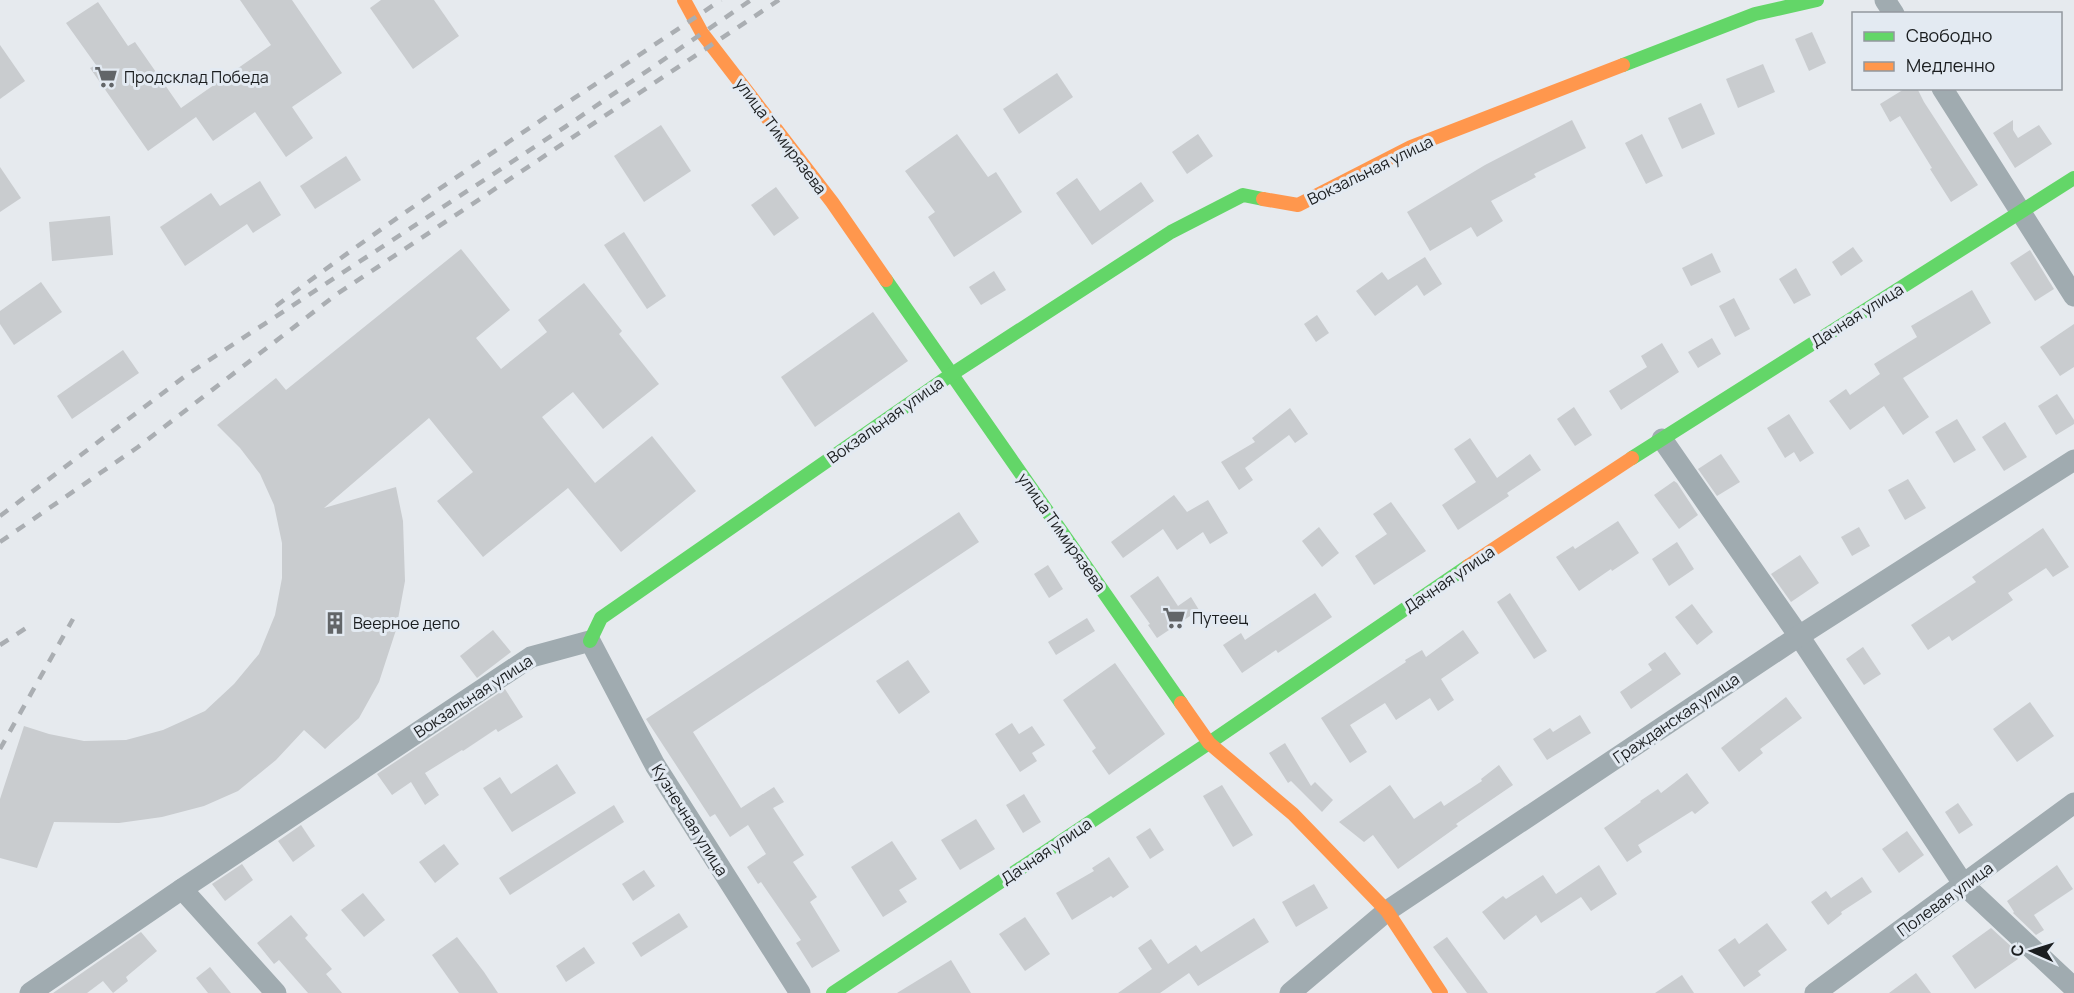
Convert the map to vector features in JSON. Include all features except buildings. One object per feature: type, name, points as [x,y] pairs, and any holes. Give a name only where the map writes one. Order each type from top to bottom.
[{"type":"street","name":"улица Тимирязева","points":[[684,0],[711,45],[832,202],[1209,742],[1293,814],[1387,911],[1441,993]]},
{"type":"street","name":"Вокзальная улица","points":[[30,993],[531,657],[590,641],[601,618],[952,374],[1171,232],[1243,195],[1298,205],[1411,147],[1755,14],[1802,2]]},
{"type":"street","points":[[1943,90],[2074,296]]},
{"type":"street","name":"Дачная улица","points":[[833,993],[1456,574],[1662,439],[2074,178]]},
{"type":"street","points":[[1662,439],[1799,636],[1964,885],[2074,988]]},
{"type":"street","name":"Гражданская улица","points":[[1290,993],[1387,911],[1799,636],[2074,460]]},
{"type":"street","name":"Кузнечная улица","points":[[590,641],[655,765],[800,993]]},
{"type":"street","name":"Полевая улица","points":[[1815,993],[2074,803]]},
{"type":"street","points":[[182,889],[276,993]]},
{"type":"railway","points":[[276,306],[385,226],[721,0]]},
{"type":"railway","points":[[0,516],[188,374],[565,127],[751,0]]},
{"type":"railway","points":[[0,542],[138,447],[337,294],[779,0]]},
{"type":"railway","points":[[0,749],[73,619]]},
{"type":"railway","points":[[0,645],[26,628]]},
{"type":"traffic: fast","points":[[1623,65],[1755,14],[1817,0]]},
{"type":"traffic: fast","points":[[1632,458],[2074,178]]},
{"type":"traffic: fast","points":[[590,641],[601,618],[952,374],[1171,232],[1243,195],[1263,199]]},
{"type":"traffic: fast","points":[[886,280],[1181,703]]},
{"type":"traffic: fast","points":[[833,993],[1209,743],[1468,566]]},
{"type":"traffic: slow","points":[[684,0],[702,33],[832,202],[886,280]]},
{"type":"traffic: slow","points":[[1263,199],[1298,205],[1411,147],[1623,65]]},
{"type":"traffic: slow","points":[[1468,566],[1632,458]]},
{"type":"traffic: slow","points":[[1181,703],[1209,743],[1293,814],[1387,911],[1441,993]]},
{"type":"place","name":"Продсклад Победа","points":[[106,77]]},
{"type":"place","name":"Путеец","points":[[1174,618]]},
{"type":"place","name":"Веерное депо","points":[[335,623]]}]
